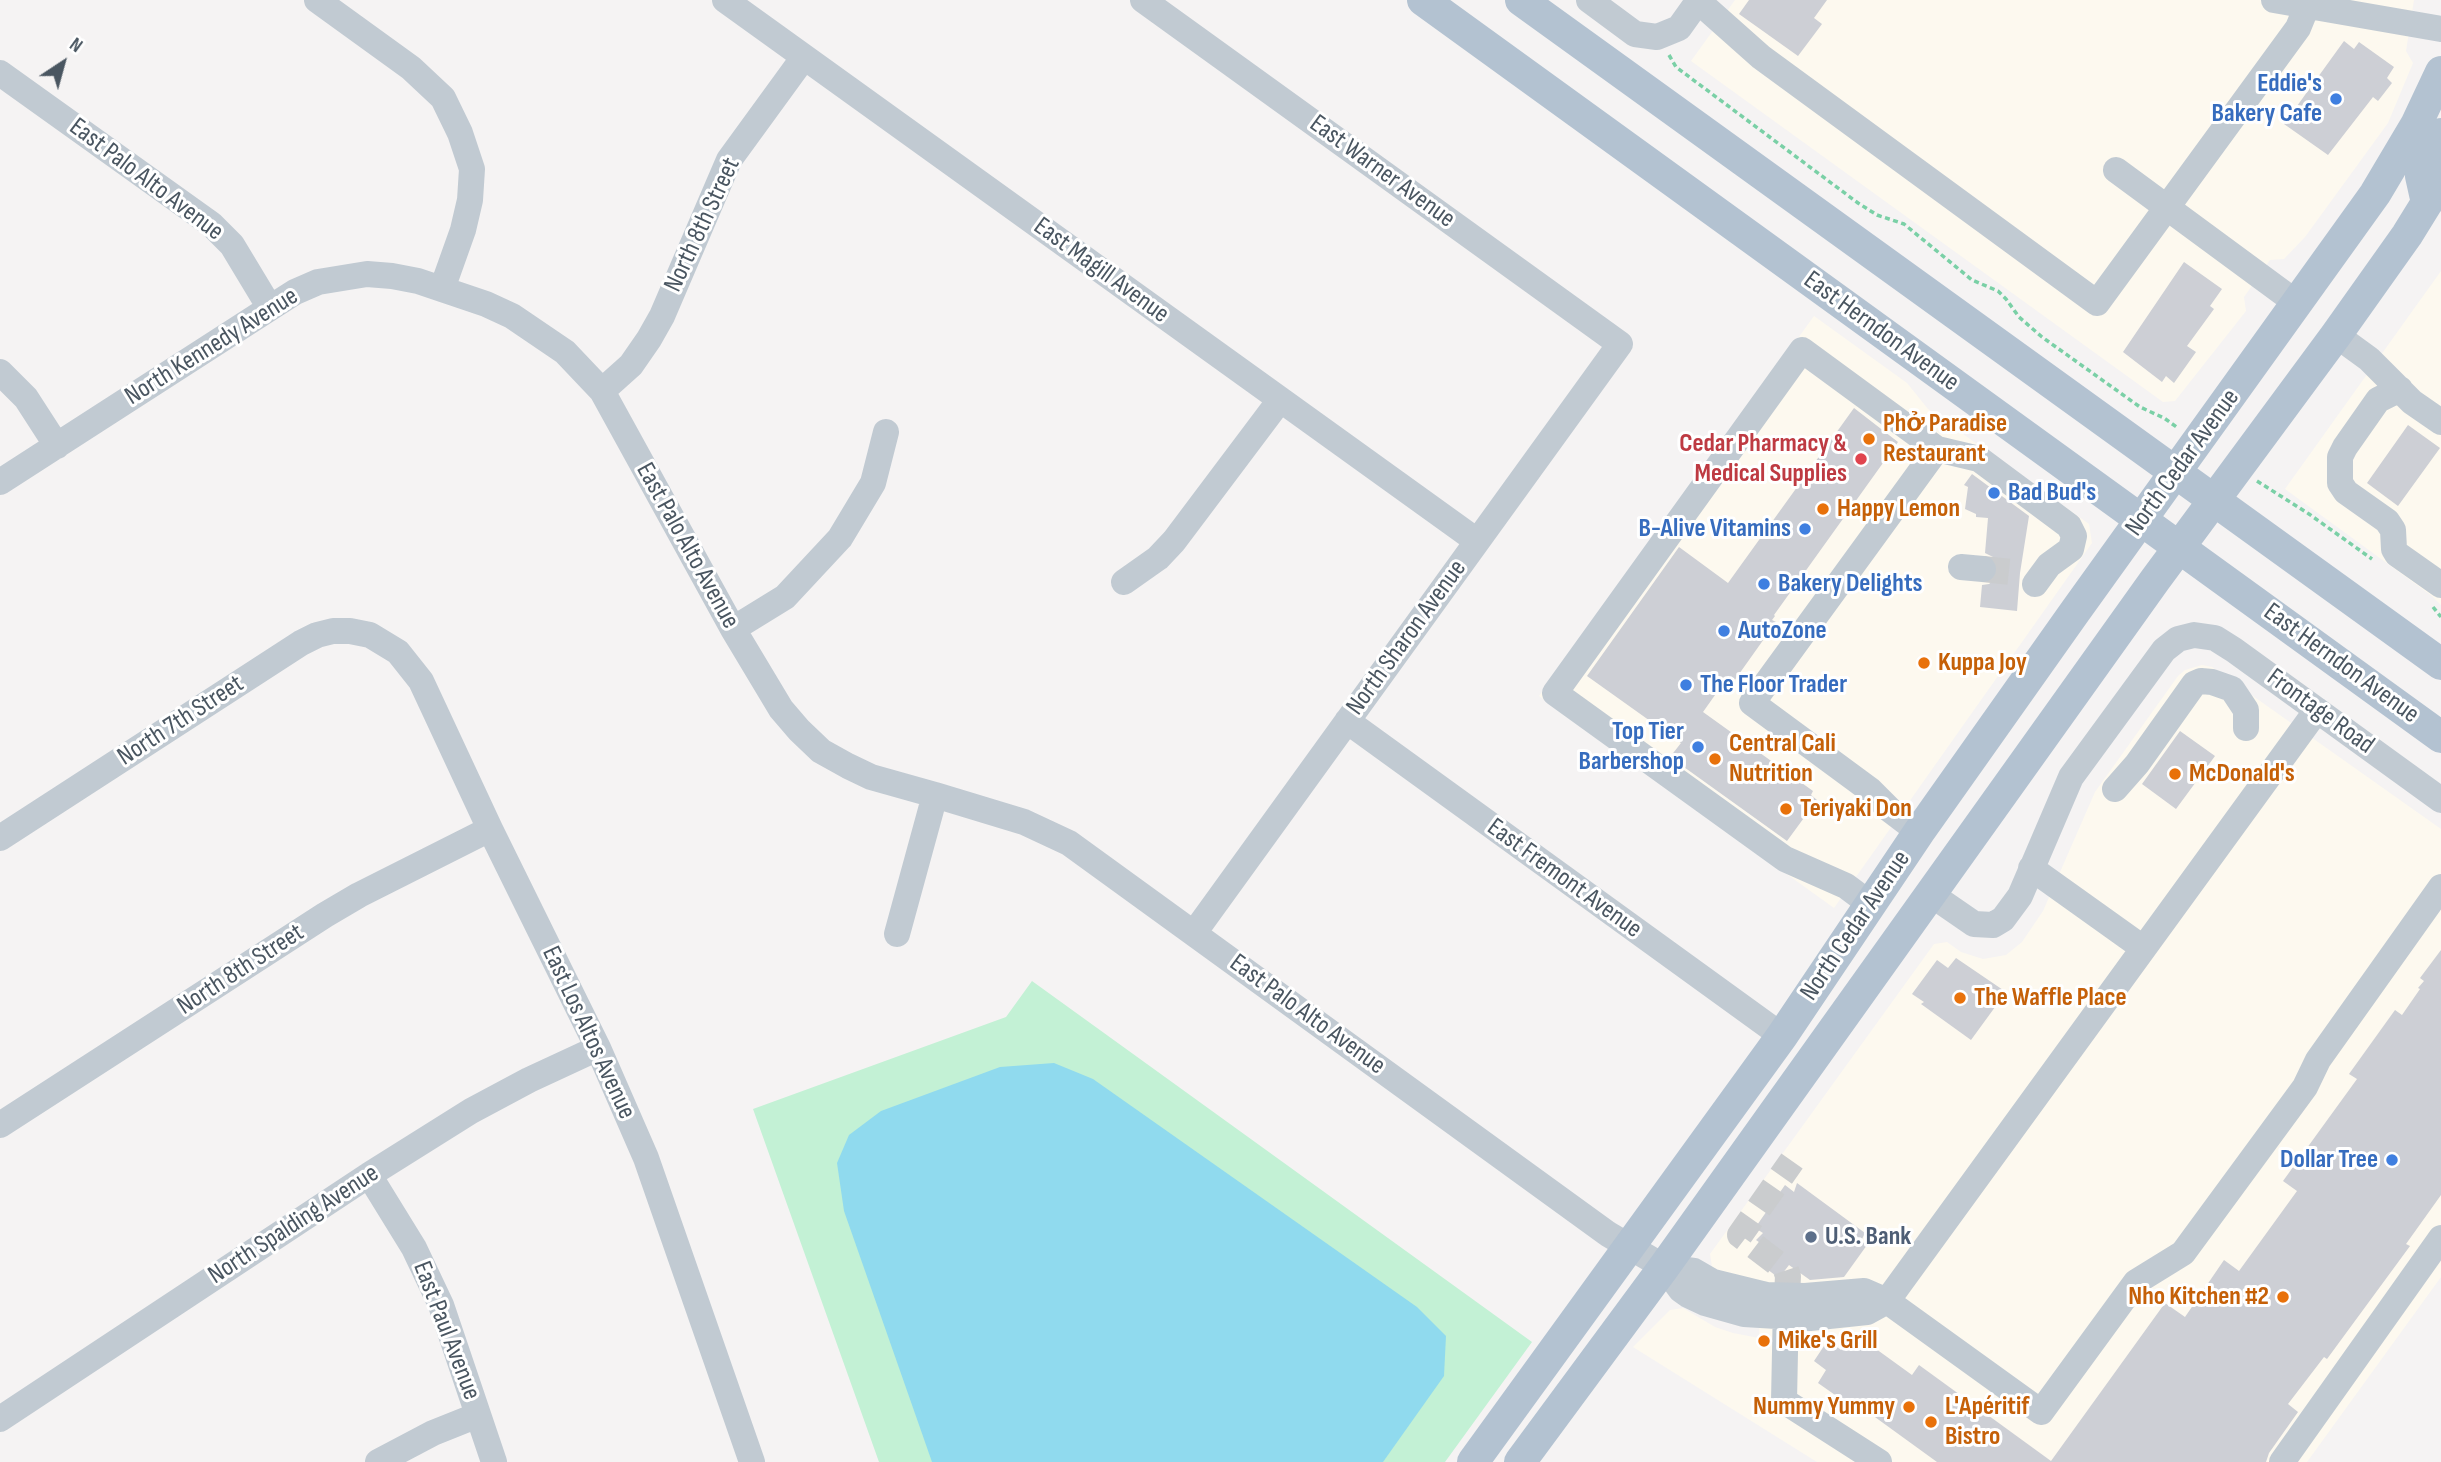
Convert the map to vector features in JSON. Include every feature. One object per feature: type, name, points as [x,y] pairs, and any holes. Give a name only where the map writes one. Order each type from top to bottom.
[{"type":"main road","name":"East Herndon Avenue","points":[[1423,0],[2441,737]]},
{"type":"main road","points":[[1521,0],[2441,664]]},
{"type":"main road","name":"North Cedar Avenue","points":[[1473,1462],[1782,1036],[1919,832],[2381,185],[2416,125],[2441,72]]},
{"type":"main road","points":[[2436,200],[2421,176],[2441,134]]},
{"type":"main road","name":"North Cedar Avenue","points":[[1520,1462],[1664,1267],[2179,547],[2436,200]]},
{"type":"main road","points":[[1809,1063],[1844,985],[1926,870],[1931,859],[1930,845],[1919,832]]},
{"type":"street","points":[[317,0],[411,68],[443,98],[460,133],[472,169],[470,200],[463,230],[442,289]]},
{"type":"street","name":"East Magill Avenue","points":[[725,0],[1477,541]]},
{"type":"street","name":"East Warner Avenue","points":[[1143,0],[1620,344]]},
{"type":"street","points":[[1588,0],[1635,34],[1659,36],[1679,28],[1698,1],[1761,57],[2097,303],[2298,27],[2307,6]]},
{"type":"street","points":[[2274,0],[2441,29]]},
{"type":"street","name":"North 8th Street","points":[[603,391],[631,365],[649,339],[662,316],[729,160],[804,57]]},
{"type":"street","name":"East Palo Alto Avenue","points":[[0,72],[211,224],[232,245],[270,308]]},
{"type":"street","points":[[2116,170],[2298,304]]},
{"type":"street","name":"North Kennedy Avenue","points":[[0,482],[295,292],[318,282],[354,276],[392,276],[442,289]]},
{"type":"street","name":"East Palo Alto Avenue","points":[[442,289],[512,316],[541,334],[565,352],[603,391],[733,629],[781,709],[821,751],[871,777],[1024,822],[1069,843],[1597,1226],[1664,1267],[1681,1290],[1705,1303],[1744,1314],[1786,1306],[1810,1318],[1867,1312],[1887,1301]]},
{"type":"street","points":[[2336,335],[2369,359],[2412,402],[2441,422]]},
{"type":"street","name":"North Sharon Avenue","points":[[1194,933],[1620,344]]},
{"type":"street","points":[[1870,904],[1846,886],[1785,859],[1555,693],[1802,351],[1937,449],[1979,459],[2069,526],[2074,537],[2071,549],[2049,565],[2035,584]]},
{"type":"street","points":[[0,372],[26,398],[57,446]]},
{"type":"street","points":[[2400,389],[2378,400],[2345,447],[2340,457],[2340,483],[2346,492],[2387,522],[2393,530],[2394,548],[2398,554],[2434,592]]},
{"type":"street","points":[[1124,582],[1158,558],[1174,541],[1280,400]]},
{"type":"street","points":[[733,629],[785,597],[840,538],[873,483],[886,432]]},
{"type":"street","points":[[1919,832],[1890,810],[1870,790],[1752,703],[1937,449]]},
{"type":"street","name":"North 7th Street","points":[[0,838],[302,643],[333,631],[370,635]]},
{"type":"street","name":"East Los Altos Avenue","points":[[370,635],[398,652],[421,681],[490,829],[598,1048],[646,1158],[752,1462]]},
{"type":"street","name":"Frontage Road","points":[[2031,869],[2071,777],[2164,650],[2178,639],[2194,635],[2215,638],[2224,644],[2441,800]]},
{"type":"street","points":[[2115,789],[2137,764],[2194,684],[2202,681],[2232,690],[2246,710],[2246,728]]},
{"type":"street","points":[[2316,710],[1887,1301],[2041,1412],[2136,1282],[2183,1253],[2305,1087],[2318,1060],[2441,887]]},
{"type":"street","name":"East Fremont Avenue","points":[[1347,721],[1782,1036]]},
{"type":"street","points":[[897,934],[935,795]]},
{"type":"street","name":"North 8th Street","points":[[0,1125],[359,895],[490,829]]},
{"type":"street","points":[[1929,893],[1966,920],[1984,926],[1993,925],[2004,919],[2013,908],[2031,869],[2143,948]]},
{"type":"street","name":"North Spalding Avenue","points":[[0,1419],[369,1175],[471,1111],[598,1048]]},
{"type":"street","name":"East Paul Avenue","points":[[369,1175],[414,1248],[441,1305],[494,1462]]},
{"type":"street","points":[[2282,1462],[2441,1238]]},
{"type":"street","points":[[1786,1306],[1784,1401],[1879,1462]]},
{"type":"street","name":"East Paul Avenue","points":[[378,1462],[433,1433],[478,1415]]},
{"type":"path","points":[[1659,36],[1676,67],[1858,203],[1877,215],[1904,224],[1972,279],[1998,292],[2020,317],[2064,353],[2140,407],[2164,418]]},
{"type":"path","points":[[2276,494],[2373,560]]},
{"type":"path","points":[[2434,592],[2441,617]]},
{"type":"shaded area","points":[[1735,0],[2414,0],[2406,51],[2413,63],[2388,123],[2305,237],[2284,259],[2270,260],[2244,297],[2246,311],[2175,401],[2163,402],[1691,61]]},
{"type":"shaded area","points":[[2441,271],[2441,605],[2285,489]]},
{"type":"shaded area","points":[[1814,316],[1907,383],[1928,409],[2089,524],[2092,543],[1834,908],[1539,696]]},
{"type":"shaded area","points":[[2202,665],[2212,667],[2441,829],[2441,1277],[2307,1462],[1817,1462],[1633,1347],[1670,1310],[1683,1308],[1715,1327],[1759,1338],[1761,1288],[1712,1267],[1710,1254],[1934,944],[1947,942],[1961,952],[1983,959],[2006,955],[2022,942],[2043,911],[2095,792],[2178,676],[2185,670]]},
{"type":"green space","points":[[1032,981],[1532,1342],[1445,1462],[879,1462],[753,1109],[1006,1017]]},
{"type":"water","points":[[1054,1063],[1093,1079],[1417,1307],[1446,1336],[1444,1376],[1383,1462],[932,1462],[844,1211],[837,1163],[849,1135],[881,1111],[1000,1067]]},
{"type":"building","points":[[1749,0],[1827,0],[1814,18],[1822,24],[1798,56],[1739,14]]},
{"type":"building","name":"Eddie's Bakery Cafe","points":[[2344,41],[2354,49],[2359,42],[2394,67],[2387,78],[2392,83],[2378,101],[2373,97],[2328,155],[2284,124]]},
{"type":"building","points":[[2184,262],[2222,289],[2210,306],[2214,309],[2187,346],[2196,352],[2174,383],[2166,376],[2162,382],[2123,352]]},
{"type":"building","points":[[1854,408],[1898,442],[1774,615],[1772,620],[1776,622],[1727,691],[1720,688],[1703,712],[1813,791],[1811,795],[1817,800],[1787,841],[1670,757],[1681,743],[1587,676],[1679,547],[1728,583]]},
{"type":"building","points":[[2408,425],[2440,448],[2398,506],[2367,483]]},
{"type":"building","points":[[1972,474],[2029,516],[2017,611],[1980,607],[1982,585],[1995,579],[1999,570],[1998,563],[1985,553],[1988,518],[1976,517],[1976,514],[1965,509],[1968,487],[1964,485]]},
{"type":"building","name":"McDonald's","points":[[2180,731],[2215,756],[2176,809],[2142,784]]},
{"type":"building","points":[[2441,950],[2441,1195],[2406,1244],[2410,1246],[2327,1359],[2324,1357],[2288,1404],[2298,1412],[2269,1453],[2266,1462],[1937,1462],[1868,1412],[1865,1416],[1818,1383],[1826,1370],[1814,1361],[1828,1340],[1841,1350],[1854,1333],[1912,1375],[1919,1365],[2051,1461],[2165,1303],[2185,1317],[2224,1260],[2239,1271],[2297,1191],[2283,1181],[2357,1079],[2349,1074],[2395,1010],[2402,1015],[2424,981],[2420,978]]},
{"type":"building","name":"The Waffle Place","points":[[1956,958],[2006,992],[1971,1040],[1921,1004],[1924,1002],[1912,994],[1937,960],[1948,968]]},
{"type":"building","name":"U.S. Bank","points":[[1797,1183],[1865,1233],[1861,1241],[1867,1245],[1844,1277],[1810,1280],[1789,1265],[1779,1278],[1756,1261],[1766,1247],[1756,1240],[1763,1233],[1755,1228],[1785,1185],[1794,1192]]},
{"type":"tunnel","points":[[1983,569],[2020,573]]},
{"type":"tunnel","points":[[1787,1296],[1786,1270],[1740,1235],[1792,1161]]},
{"type":"place","name":"Eddie's Bakery Cafe","points":[[2336,99]]},
{"type":"place","name":"Phở Paradise Restaurant","points":[[1869,439]]},
{"type":"place","name":"Cedar Pharmacy & Medical Supplies","points":[[1861,459]]},
{"type":"place","name":"Bad Bud's","points":[[1994,493]]},
{"type":"place","name":"Happy Lemon","points":[[1823,509]]},
{"type":"place","name":"B-Alive Vitamins","points":[[1805,529]]},
{"type":"place","name":"Bakery Delights","points":[[1764,584]]},
{"type":"place","name":"AutoZone","points":[[1724,631]]},
{"type":"place","name":"Kuppa Joy","points":[[1924,663]]},
{"type":"place","name":"The Floor Trader","points":[[1686,685]]},
{"type":"place","name":"Top Tier Barbershop","points":[[1698,747]]},
{"type":"place","name":"Central Cali Nutrition","points":[[1715,759]]},
{"type":"place","name":"McDonald's","points":[[2175,774]]},
{"type":"place","name":"Teriyaki Don","points":[[1786,809]]},
{"type":"place","name":"The Waffle Place","points":[[1960,998]]},
{"type":"place","name":"Dollar Tree","points":[[2392,1160]]},
{"type":"place","name":"U.S. Bank","points":[[1811,1237]]},
{"type":"place","name":"Nho Kitchen #2","points":[[2283,1297]]},
{"type":"place","name":"Mike's Grill","points":[[1764,1341]]},
{"type":"place","name":"Nummy Yummy","points":[[1909,1407]]},
{"type":"place","name":"L'Apéritif Bistro","points":[[1931,1422]]}]
